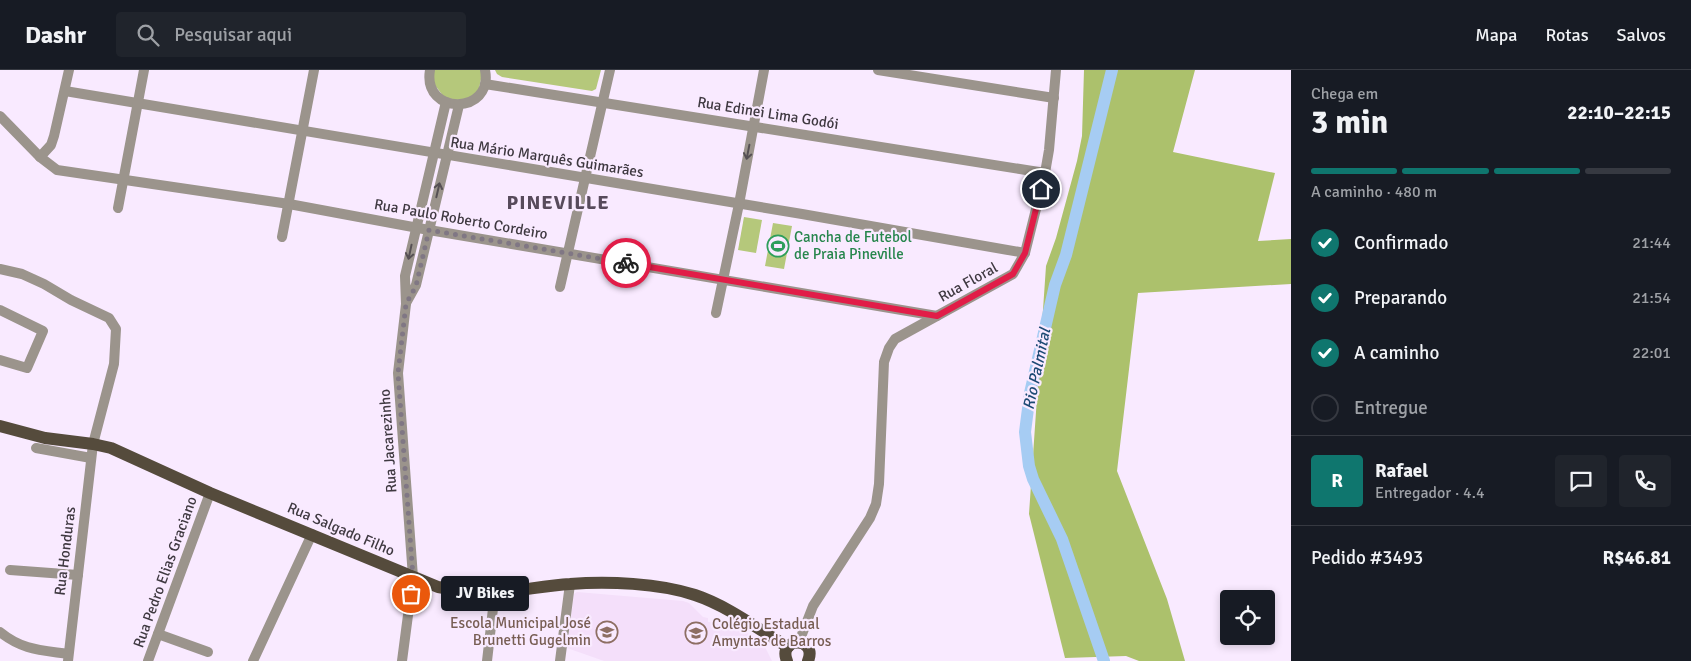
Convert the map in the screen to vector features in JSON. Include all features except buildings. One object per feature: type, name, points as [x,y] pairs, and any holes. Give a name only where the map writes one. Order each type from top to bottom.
[{"type":"main road","name":"Rua Salgado Filho","points":[[0,426],[44,438],[111,448],[210,493],[438,587],[461,592],[495,592],[570,584],[624,583],[659,588],[694,595],[794,645]]},
{"type":"main road","points":[[787,661],[785,653],[794,645],[806,645],[810,656],[808,661]]},
{"type":"street","points":[[40,157],[51,145],[69,70]]},
{"type":"street","points":[[118,208],[136,104],[144,70]]},
{"type":"street","points":[[282,237],[304,131],[314,70]]},
{"type":"street","points":[[428,70],[433,91],[439,98],[459,105],[468,103],[482,92],[485,84],[485,70]]},
{"type":"street","points":[[560,287],[610,70]]},
{"type":"street","points":[[716,313],[764,70]]},
{"type":"street","points":[[878,70],[1054,98]]},
{"type":"street","name":"Rua Floral","points":[[794,645],[813,606],[870,518],[876,504],[879,484],[884,362],[889,348],[895,339],[1013,274],[1025,253],[1049,150],[1056,70]]},
{"type":"street","name":"Rua Edinei Lima Godói","points":[[485,84],[1045,173]]},
{"type":"street","name":"Rua Mário Marquês Guimarães","points":[[65,91],[1025,253]]},
{"type":"street","name":"Rua Jacarezinho","points":[[402,661],[413,577],[398,373],[406,304],[405,276],[446,102]]},
{"type":"street","name":"Rua Jacarezinho","points":[[406,304],[416,286],[459,105]]},
{"type":"street","name":"Rua Paulo Roberto Cordeiro","points":[[0,116],[40,157],[57,170],[123,178],[289,204],[429,230],[937,316]]},
{"type":"street","name":"Rua Honduras","points":[[0,269],[22,274],[44,284],[71,300],[109,318],[116,329],[114,364],[93,444],[68,657]]},
{"type":"street","points":[[0,310],[43,331],[26,368],[0,360]]},
{"type":"street","points":[[36,448],[92,458]]},
{"type":"street","name":"Rua Pedro Elias Graciano","points":[[148,661],[210,493]]},
{"type":"street","points":[[253,661],[312,534]]},
{"type":"street","points":[[10,570],[78,575]]},
{"type":"street","points":[[560,661],[570,584]]},
{"type":"street","points":[[487,661],[495,592]]},
{"type":"street","points":[[0,632],[29,649],[68,657]]},
{"type":"street","points":[[158,634],[208,652]]},
{"type":"shaded area","points":[[577,592],[689,603],[703,617],[708,618],[708,622],[719,623],[720,619],[729,621],[763,643],[772,661],[604,661],[567,648],[574,594]]},
{"type":"green space","points":[[434,70],[483,70],[478,93],[462,102],[444,97],[434,84]]},
{"type":"green space","points":[[495,70],[601,70],[596,89],[592,91],[502,77]]},
{"type":"green space","points":[[1084,70],[1195,70],[1173,152],[1275,173],[1258,241],[1291,239],[1291,284],[1138,293],[1117,471],[1167,599],[1185,661],[1139,661],[1126,656],[1065,658],[1029,514],[1046,266],[1056,238],[1082,136]]},
{"type":"green space","points":[[744,217],[762,220],[756,253],[738,250]]},
{"type":"green space","name":"Cancha de Futebol de Praia Pineville","points":[[773,223],[792,226],[784,269],[765,266]]},
{"type":"waterway","name":"Rio Palmital","points":[[1104,661],[1062,539],[1033,479],[1029,466],[1025,432],[1030,393],[1055,285],[1066,255],[1112,70]]},
{"type":"way so far","points":[[411,594],[413,577],[398,373],[406,304],[416,286],[429,230],[626,263]]},
{"type":"place","name":"Cancha de Futebol de Praia Pineville","points":[[778,246]]},
{"type":"place","name":"JV Bikes","points":[[411,594]]},
{"type":"place","name":"Escola Municipal José Brunetti Gugelmin","points":[[607,632]]},
{"type":"place","name":"Colégio Estadual Amyntas de Barros","points":[[696,633]]},
{"type":"district","name":"PINEVILLE","points":[[558,202]]},
{"type":"route","points":[[626,263],[937,316],[1013,274],[1025,253],[1041,189]]}]
